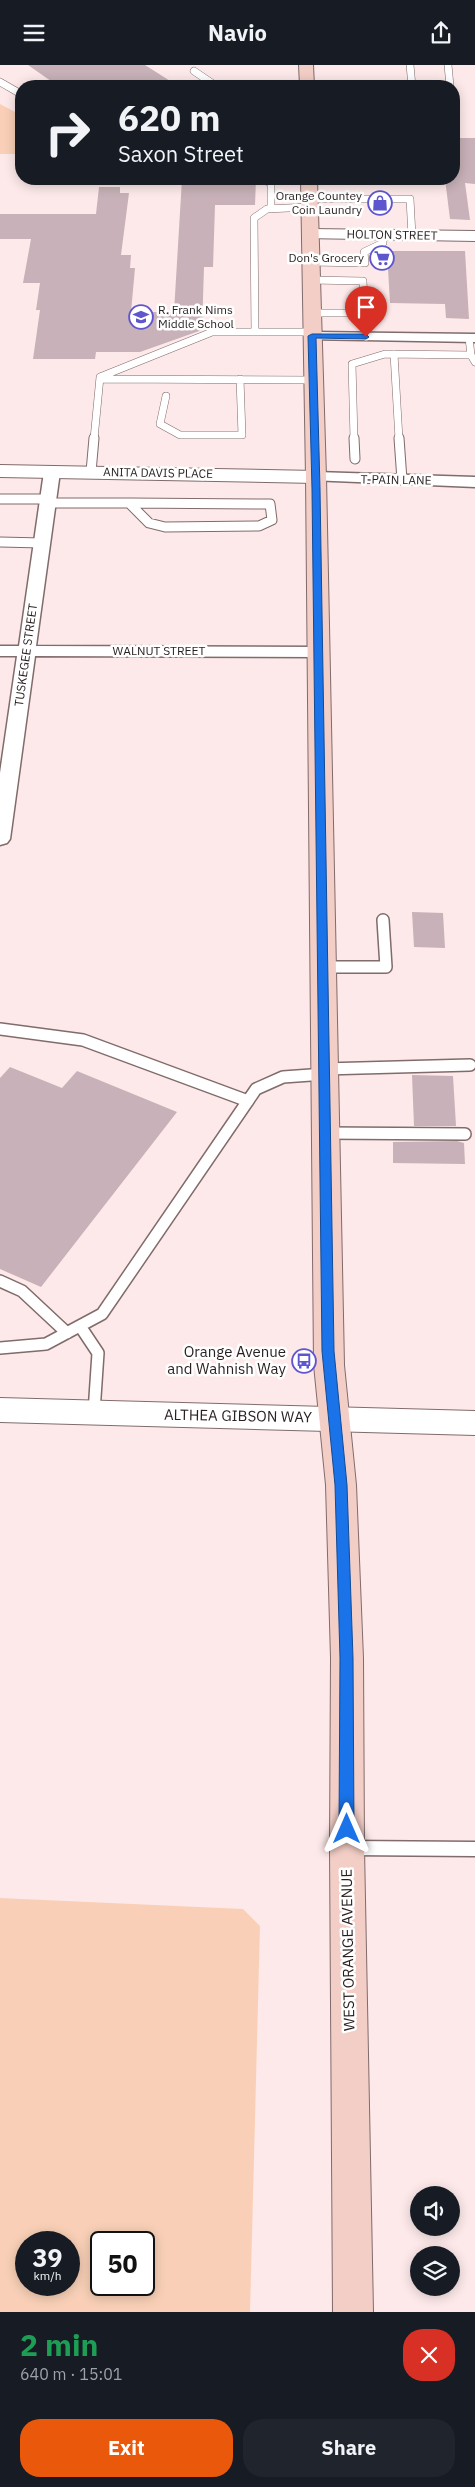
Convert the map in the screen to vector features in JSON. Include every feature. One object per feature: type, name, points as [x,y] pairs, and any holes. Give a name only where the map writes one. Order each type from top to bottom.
[{"type":"main road","points":[[306,65],[307,80]]},
{"type":"main road","name":"WEST ORANGE AVENUE","points":[[309,185],[319,652],[329,1365],[341,1485],[346,1649],[353,2312]]},
{"type":"street","name":"HOLTON STREET","points":[[310,234],[475,236]]},
{"type":"street","points":[[312,334],[366,337],[472,338]]},
{"type":"street","name":"ANITA DAVIS PLACE","points":[[0,471],[316,477]]},
{"type":"street","name":"TUSKEGEE STREET","points":[[0,839],[52,471]]},
{"type":"street","name":"T-PAIN LANE","points":[[316,477],[475,482]]},
{"type":"street","name":"WALNUT STREET","points":[[0,651],[319,652]]},
{"type":"street","name":"ALTHEA GIBSON WAY","points":[[0,1410],[475,1423]]},
{"type":"lane","points":[[410,65],[411,80]]},
{"type":"lane","points":[[448,65],[449,80]]},
{"type":"lane","points":[[194,71],[207,80]]},
{"type":"lane","points":[[0,82],[15,91]]},
{"type":"lane","points":[[271,185],[271,208]]},
{"type":"lane","points":[[255,332],[254,218],[271,208],[309,203],[410,199],[412,235]]},
{"type":"lane","points":[[310,262],[365,263],[364,252],[384,243],[383,235]]},
{"type":"lane","points":[[311,280],[363,281],[366,337]]},
{"type":"lane","points":[[312,313],[364,313]]},
{"type":"lane","points":[[91,472],[100,379],[105,375],[212,332],[312,334]]},
{"type":"lane","points":[[384,337],[389,354],[402,480]]},
{"type":"lane","points":[[355,459],[352,364],[389,354],[473,359],[472,338]]},
{"type":"lane","points":[[100,379],[314,380]]},
{"type":"lane","points":[[166,396],[160,424],[180,435],[242,435],[240,379]]},
{"type":"lane","points":[[0,499],[129,503],[270,504],[272,520],[259,526],[165,527],[149,523],[129,503]]},
{"type":"lane","points":[[0,542],[42,543]]},
{"type":"lane","points":[[323,967],[386,967],[383,920]]},
{"type":"lane","points":[[0,1029],[82,1040],[248,1101]]},
{"type":"lane","points":[[0,1348],[46,1343],[102,1314],[256,1089],[283,1077],[324,1071],[470,1065]]},
{"type":"lane","points":[[325,1133],[464,1134]]},
{"type":"lane","points":[[0,1281],[22,1291],[67,1333]]},
{"type":"lane","points":[[80,1325],[98,1353],[94,1412]]},
{"type":"lane","points":[[347,1848],[475,1849]]},
{"type":"shaded area","points":[[0,104],[15,112],[15,154],[0,154]]},
{"type":"shaded area","points":[[0,1898],[243,1909],[260,1926],[250,2312],[0,2312]]},
{"type":"building","points":[[28,65],[145,65],[169,80],[49,80]]},
{"type":"building","points":[[460,138],[475,138],[475,184],[465,183],[470,220],[450,219],[446,185],[460,185]]},
{"type":"building","points":[[182,185],[256,185],[255,205],[215,205],[213,267],[204,267],[202,330],[140,352],[96,352],[95,359],[33,359],[40,310],[36,310],[40,283],[23,283],[31,239],[0,239],[0,214],[96,214],[99,187],[120,187],[120,193],[129,193],[121,255],[131,255],[130,268],[135,268],[131,312],[174,312]]},
{"type":"building","points":[[387,251],[465,251],[469,319],[446,318],[445,304],[390,303]]},
{"type":"building","points":[[412,912],[443,913],[445,948],[414,947]]},
{"type":"building","points":[[10,1067],[62,1088],[77,1071],[177,1112],[41,1287],[0,1269],[0,1078]]},
{"type":"building","points":[[412,1075],[453,1076],[456,1126],[414,1126]]},
{"type":"building","points":[[457,1141],[464,1143],[465,1164],[393,1163],[393,1142]]},
{"type":"place","name":"Orange Countey Coin Laundry","points":[[380,203]]},
{"type":"place","name":"Don's Grocery","points":[[382,258]]},
{"type":"place","name":"R. Frank Nims Middle School","points":[[141,317]]},
{"type":"place","name":"Orange Avenue and Wahnish Way","points":[[304,1361]]},
{"type":"route","points":[[347,1829],[346,1658],[341,1485],[328,1351],[316,489],[312,336],[366,337]]}]
